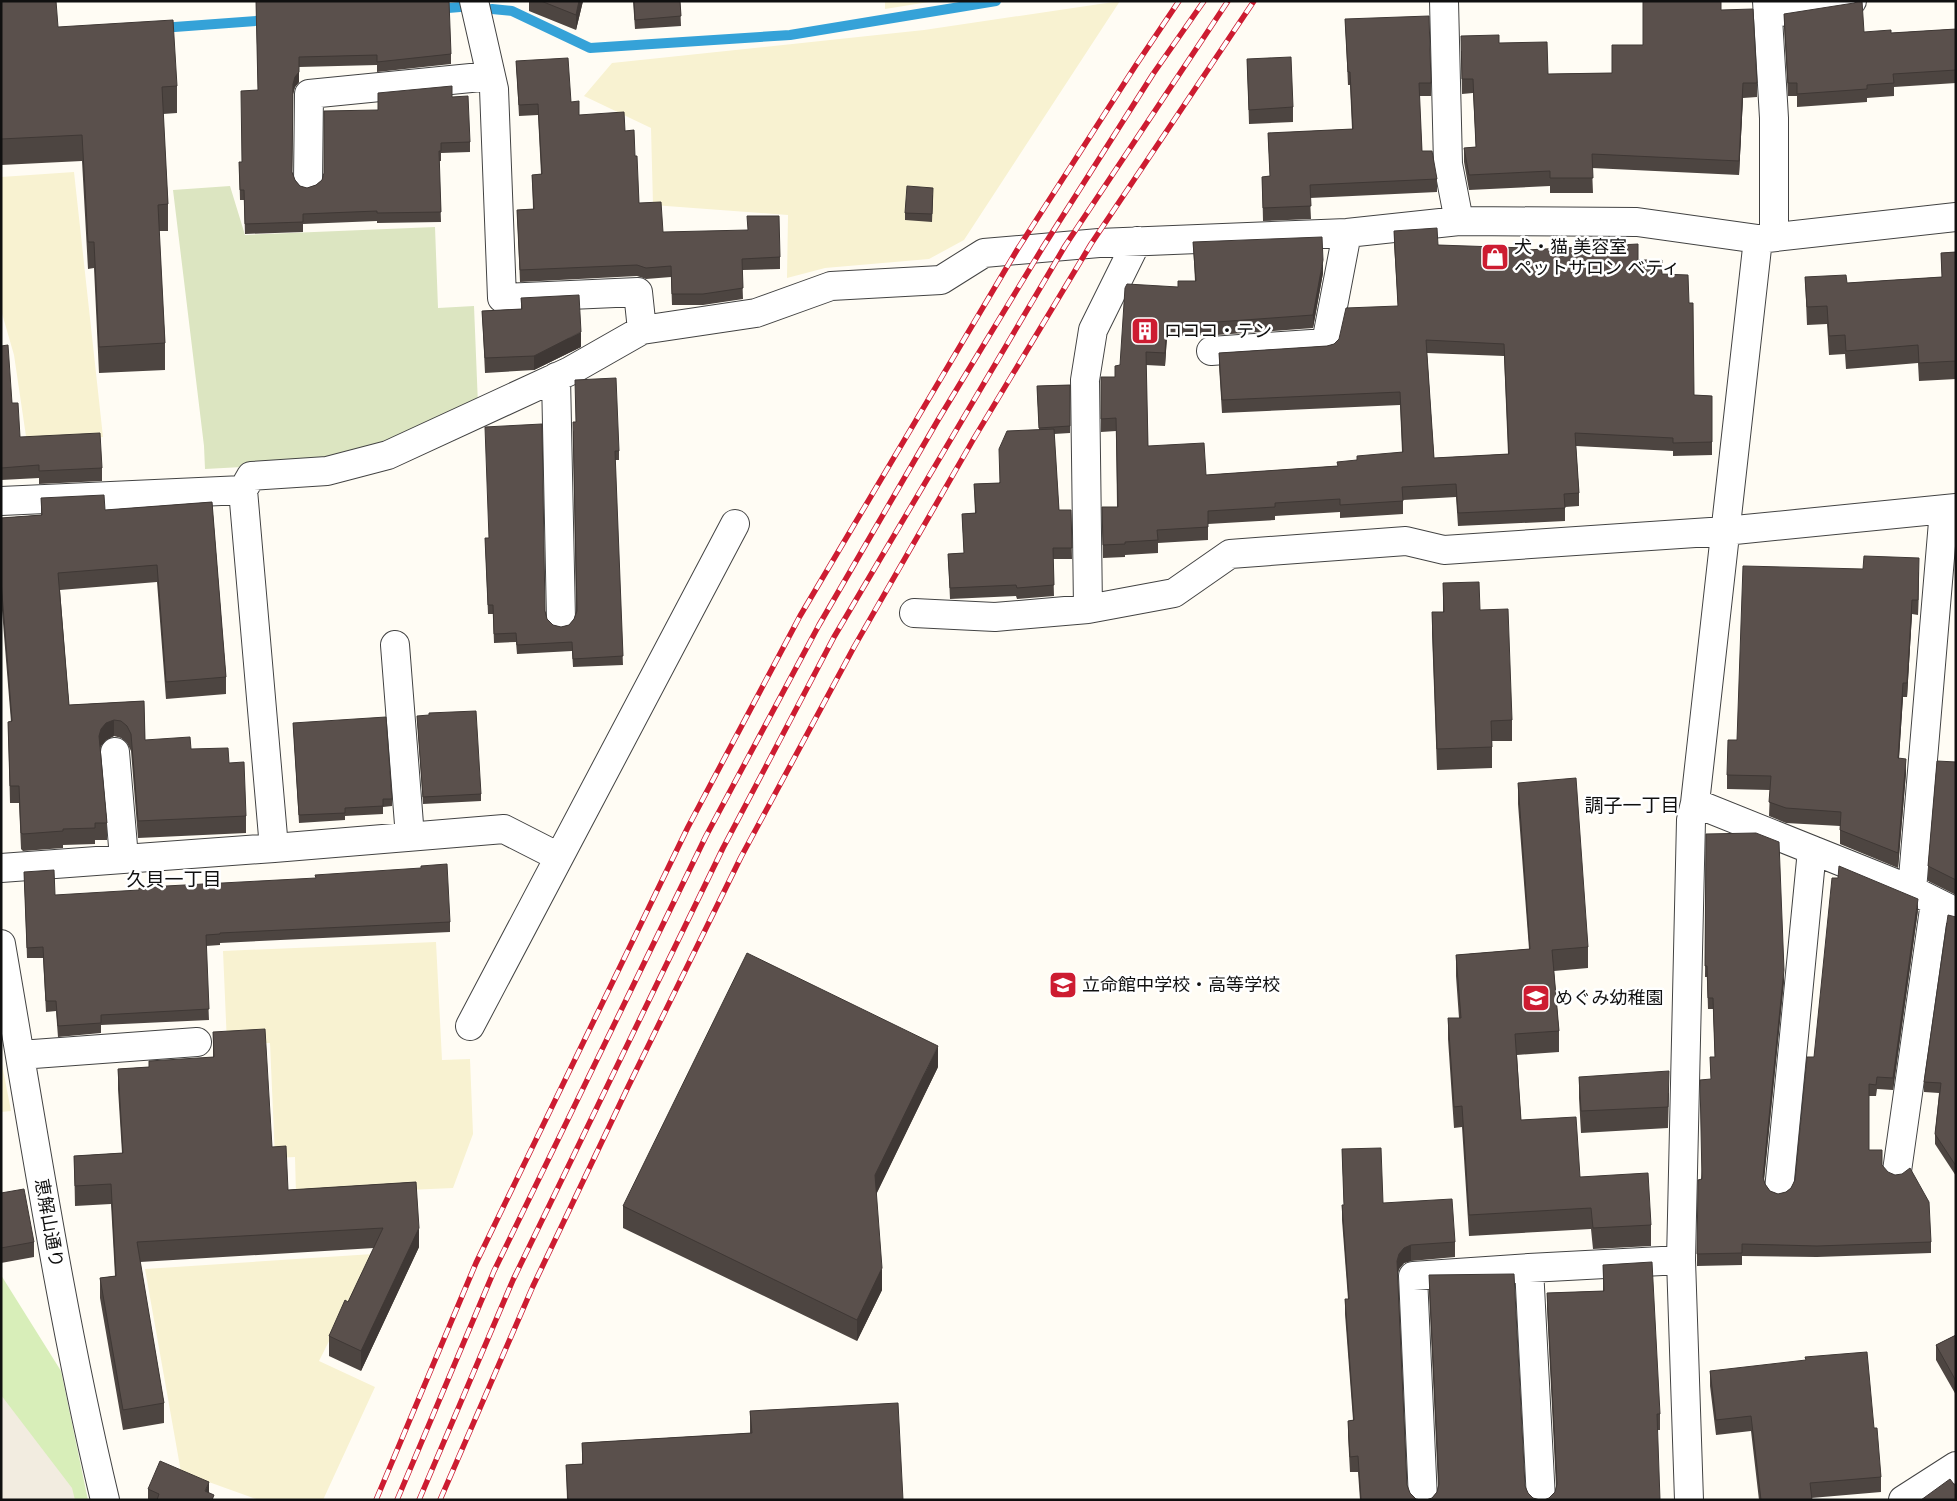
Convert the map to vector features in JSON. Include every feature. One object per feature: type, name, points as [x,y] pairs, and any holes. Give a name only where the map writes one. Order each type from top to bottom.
[{"type":"street","points":[[474,1],[494,88],[502,298],[638,292],[642,330]]},
{"type":"street","points":[[1444,1],[1448,164],[1459,222]]},
{"type":"street","points":[[1689,1500],[1681,1260],[1691,820],[1695,803],[1725,531],[1766,238],[1774,118],[1768,8],[1852,1]]},
{"type":"street","points":[[308,182],[309,94],[491,76]]},
{"type":"street","points":[[274,848],[243,490],[251,476],[327,471],[388,455],[556,378],[642,330],[756,313],[831,286],[941,280],[984,253],[1137,241],[1347,233],[1459,222],[1637,222],[1766,238],[1956,217]]},
{"type":"street","points":[[1210,351],[1326,343],[1347,233]]},
{"type":"street","points":[[1088,610],[1085,380],[1093,330],[1137,241]]},
{"type":"street","points":[[556,378],[562,620]]},
{"type":"street","points":[[1,501],[243,490]]},
{"type":"street","points":[[914,613],[995,617],[1088,610],[1174,593],[1230,554],[1406,541],[1444,550],[1725,531],[1950,509],[1934,901],[1897,1171]]},
{"type":"street","points":[[470,1026],[735,524]]},
{"type":"street","points":[[395,645],[410,837]]},
{"type":"street","points":[[115,752],[124,858]]},
{"type":"street","points":[[1695,803],[1934,901]]},
{"type":"street","points":[[1,868],[504,829],[559,858]]},
{"type":"street","points":[[1778,1190],[1812,850]]},
{"type":"street","name":"恵解山通り","points":[[1,944],[68,1328],[104,1500]]},
{"type":"street","points":[[20,1055],[197,1042]]},
{"type":"street","points":[[1423,1500],[1413,1276],[1681,1260]]},
{"type":"street","points":[[1529,1268],[1541,1500]]},
{"type":"street","points":[[1903,1500],[1956,1466]]},
{"type":"shaded area","points":[[885,1],[935,1],[885,9]]},
{"type":"shaded area","points":[[1120,1],[964,240],[929,259],[825,268],[787,278],[788,215],[653,205],[651,128],[584,96],[612,63],[924,30]]},
{"type":"shaded area","points":[[74,172],[103,437],[27,443],[14,355],[1,310],[1,177]]},
{"type":"shaded area","points":[[436,942],[442,1060],[470,1059],[473,1134],[453,1188],[296,1195],[295,1157],[275,1158],[270,1043],[227,1044],[223,951]]},
{"type":"shaded area","points":[[1,1059],[11,1111],[1,1112]]},
{"type":"shaded area","points":[[373,1254],[319,1361],[375,1387],[323,1500],[259,1500],[181,1472],[145,1269]]},
{"type":"shaded area","points":[[1,1395],[72,1488],[75,1500],[1,1500]]},
{"type":"green space","points":[[230,186],[245,235],[435,227],[438,308],[474,306],[478,405],[388,445],[321,463],[205,469],[204,446],[173,190]]},
{"type":"green space","points":[[1,1275],[61,1371],[88,1500],[1,1500]]},
{"type":"building","points":[[1,1],[56,1],[58,27],[173,20],[177,86],[162,87],[168,204],[158,205],[165,343],[99,347],[94,242],[88,242],[82,135],[1,139]]},
{"type":"building","points":[[256,1],[449,1],[451,54],[377,62],[377,55],[299,57],[299,72],[293,84],[292,172],[300,186],[307,188],[316,185],[322,180],[324,173],[324,111],[378,110],[378,93],[452,86],[452,97],[468,96],[470,142],[441,143],[441,151],[439,151],[441,212],[377,213],[377,211],[303,214],[303,222],[245,224],[244,190],[240,190],[239,162],[242,162],[241,91],[258,90]]},
{"type":"building","points":[[541,1],[579,1],[576,15]]},
{"type":"building","points":[[634,1],[680,1],[681,16],[635,20]]},
{"type":"building","points":[[1643,1],[1721,1],[1721,10],[1753,9],[1757,83],[1743,83],[1739,161],[1592,154],[1593,178],[1550,178],[1550,171],[1469,175],[1464,148],[1476,147],[1473,79],[1462,79],[1461,36],[1499,35],[1499,43],[1547,42],[1548,74],[1612,73],[1612,45],[1643,45]]},
{"type":"building","points":[[1862,1],[1864,32],[1891,30],[1891,33],[1956,29],[1956,70],[1893,74],[1894,83],[1867,85],[1867,89],[1797,94],[1797,83],[1788,83],[1784,14]]},
{"type":"building","points":[[1429,16],[1431,83],[1419,83],[1422,151],[1432,151],[1437,179],[1310,185],[1311,206],[1263,208],[1262,177],[1270,176],[1268,133],[1353,129],[1345,19]]},
{"type":"building","points":[[1291,57],[1293,107],[1249,110],[1247,59]]},
{"type":"building","points":[[568,58],[571,102],[579,101],[579,115],[624,112],[625,131],[634,130],[639,203],[661,202],[663,232],[748,230],[747,216],[779,216],[780,257],[742,259],[743,288],[703,294],[672,294],[671,266],[646,268],[637,265],[520,270],[517,210],[534,209],[532,175],[542,174],[538,104],[519,105],[516,61]]},
{"type":"building","points":[[907,186],[933,188],[932,214],[905,213]]},
{"type":"building","points":[[1437,228],[1438,245],[1526,248],[1526,250],[1638,244],[1638,260],[1662,260],[1662,274],[1688,275],[1689,303],[1693,303],[1694,395],[1712,396],[1712,442],[1673,443],[1673,438],[1575,433],[1579,493],[1564,494],[1565,508],[1458,513],[1456,484],[1402,487],[1403,501],[1340,505],[1340,499],[1275,503],[1275,507],[1208,511],[1208,527],[1157,530],[1158,540],[1103,545],[1102,507],[1118,507],[1116,418],[1101,419],[1101,377],[1115,377],[1115,366],[1120,365],[1125,288],[1127,284],[1178,287],[1178,281],[1196,281],[1193,242],[1322,237],[1323,260],[1313,315],[1217,322],[1167,323],[1165,353],[1146,352],[1148,446],[1204,443],[1206,475],[1338,466],[1337,462],[1357,460],[1357,456],[1403,452],[1400,392],[1222,400],[1219,353],[1327,346],[1334,344],[1339,339],[1346,308],[1398,306],[1394,231]],"holes":[[[1426,340],[1504,344],[1509,454],[1434,458]]]},
{"type":"building","points":[[1956,252],[1956,361],[1919,363],[1918,345],[1846,351],[1845,335],[1829,336],[1827,306],[1807,307],[1805,277],[1846,275],[1847,283],[1942,277],[1941,253]]},
{"type":"building","points":[[579,295],[581,332],[534,356],[485,358],[482,311],[522,309],[521,298]]},
{"type":"building","points":[[8,345],[12,403],[18,403],[20,437],[100,433],[102,468],[39,471],[39,465],[1,468],[1,346]]},
{"type":"building","points":[[616,378],[619,451],[615,451],[623,656],[573,659],[572,642],[517,645],[516,633],[494,634],[493,605],[488,605],[485,538],[489,538],[485,427],[542,424],[545,611],[547,619],[553,625],[561,627],[569,625],[577,611],[573,422],[576,422],[575,380]]},
{"type":"building","points":[[1070,385],[1070,426],[1039,428],[1037,386]]},
{"type":"building","points":[[1054,429],[1059,510],[1071,510],[1072,548],[1053,548],[1054,585],[1017,588],[1016,585],[950,588],[948,554],[964,553],[962,514],[976,513],[974,484],[1000,483],[999,449],[1007,431]]},
{"type":"building","points":[[104,495],[105,510],[212,502],[226,677],[166,682],[157,565],[58,573],[69,705],[144,701],[145,740],[190,737],[191,749],[228,748],[229,763],[244,762],[246,816],[138,821],[131,734],[127,726],[121,721],[114,720],[106,723],[101,729],[99,736],[107,823],[95,823],[95,828],[21,833],[19,786],[10,786],[8,722],[12,721],[1,581],[1,518],[42,515],[41,498]]},
{"type":"building","points":[[1864,556],[1919,558],[1918,600],[1912,600],[1907,683],[1903,683],[1898,758],[1906,759],[1898,853],[1840,830],[1841,812],[1786,808],[1769,802],[1771,776],[1727,775],[1728,740],[1737,740],[1743,566],[1863,569]]},
{"type":"building","points":[[1479,582],[1480,610],[1508,609],[1512,720],[1491,721],[1492,747],[1437,749],[1432,612],[1444,612],[1443,583]]},
{"type":"building","points":[[476,711],[481,794],[423,797],[417,716],[429,715],[429,713]]},
{"type":"building","points":[[386,717],[392,799],[383,799],[383,806],[345,808],[345,813],[299,815],[293,723]]},
{"type":"building","points":[[1937,761],[1956,762],[1956,880],[1928,866]]},
{"type":"building","points":[[1576,778],[1588,947],[1552,950],[1559,1031],[1515,1034],[1521,1120],[1576,1117],[1580,1177],[1648,1173],[1651,1225],[1593,1228],[1591,1208],[1469,1215],[1462,1106],[1454,1107],[1448,1018],[1461,1018],[1456,955],[1530,949],[1518,783]]},
{"type":"building","points":[[1756,833],[1779,842],[1784,970],[1763,1177],[1765,1184],[1770,1191],[1778,1194],[1786,1192],[1791,1188],[1795,1180],[1807,1057],[1814,1057],[1832,878],[1838,878],[1839,866],[1918,899],[1893,1078],[1877,1077],[1876,1085],[1869,1084],[1869,1150],[1882,1150],[1882,1165],[1888,1172],[1895,1175],[1902,1174],[1910,1168],[1929,1202],[1931,1242],[1817,1246],[1742,1244],[1742,1253],[1697,1254],[1698,1180],[1702,1179],[1700,1080],[1711,1079],[1710,1057],[1715,1057],[1713,998],[1708,998],[1707,966],[1705,966],[1706,834]]},
{"type":"building","points":[[447,864],[450,922],[206,935],[209,1009],[101,1015],[101,1023],[58,1026],[56,1001],[46,1001],[43,947],[27,948],[24,872],[54,870],[55,895],[139,890],[139,888],[166,886],[316,878],[315,875],[421,868],[421,866]]},
{"type":"building","points":[[1948,915],[1956,917],[1956,1166],[1935,1134],[1941,1083],[1924,1082]]},
{"type":"building","points":[[747,953],[938,1046],[875,1175],[882,1268],[857,1320],[623,1206]]},
{"type":"building","points":[[265,1029],[272,1147],[286,1146],[288,1190],[416,1182],[419,1228],[361,1351],[329,1336],[345,1300],[348,1302],[383,1228],[137,1242],[164,1403],[123,1410],[100,1278],[116,1276],[111,1184],[75,1186],[74,1156],[123,1153],[118,1069],[149,1067],[149,1061],[214,1057],[213,1032]]},
{"type":"building","points":[[1669,1071],[1668,1107],[1581,1111],[1579,1077]]},
{"type":"building","points":[[1381,1148],[1383,1203],[1452,1199],[1455,1242],[1411,1245],[1404,1248],[1399,1254],[1397,1261],[1407,1485],[1410,1493],[1416,1499],[1421,1500],[1361,1500],[1358,1456],[1350,1457],[1348,1421],[1354,1420],[1345,1299],[1349,1299],[1342,1205],[1344,1205],[1342,1149]]},
{"type":"building","points":[[24,1189],[34,1242],[1,1248],[1,1193]]},
{"type":"building","points":[[1652,1262],[1660,1414],[1657,1414],[1660,1500],[1544,1500],[1555,1492],[1557,1484],[1547,1293],[1604,1291],[1603,1265]]},
{"type":"building","points":[[1514,1274],[1525,1486],[1533,1498],[1540,1500],[1426,1500],[1432,1498],[1437,1492],[1439,1484],[1429,1275]]},
{"type":"building","points":[[1956,1335],[1956,1381],[1936,1345]]},
{"type":"building","points":[[1867,1352],[1874,1428],[1877,1428],[1881,1477],[1810,1483],[1812,1500],[1761,1500],[1751,1416],[1716,1420],[1710,1371],[1806,1360],[1805,1357]]},
{"type":"building","points":[[898,1403],[903,1500],[568,1500],[566,1465],[583,1464],[582,1443],[752,1433],[750,1411]]},
{"type":"building","points":[[160,1461],[209,1482],[205,1491],[214,1495],[212,1500],[157,1500],[159,1494],[148,1489]]},
{"type":"building","points":[[1950,1479],[1956,1487],[1956,1500],[1921,1500]]},
{"type":"waterway","points":[[492,9],[512,11],[590,48],[790,35],[996,1]]},
{"type":"waterway","points":[[436,9],[460,7]]},
{"type":"waterway","points":[[161,28],[269,20]]},
{"type":"railway","points":[[376,1500],[476,1263],[688,827],[800,616],[1017,250],[1179,1]]},
{"type":"railway","points":[[397,1500],[494,1271],[706,836],[819,625],[938,420],[1043,247],[1153,74],[1204,1]]},
{"type":"railway","points":[[419,1500],[513,1280],[723,848],[834,637],[1065,246],[1228,1]]},
{"type":"railway","points":[[440,1500],[533,1286],[628,1087],[741,857],[854,647],[973,440],[1091,244],[1254,1]]},
{"type":"place","name":"犬・猫 美容室 ペットサロン ベティ","points":[[1495,257]]},
{"type":"place","name":"ロココ・テン","points":[[1145,331]]},
{"type":"place","name":"立命館中学校・高等学校","points":[[1063,985]]},
{"type":"place","name":"めぐみ幼稚園","points":[[1536,998]]},
{"type":"district","name":"調子一丁目","points":[[1632,805]]},
{"type":"district","name":"久貝一丁目","points":[[174,879]]}]
